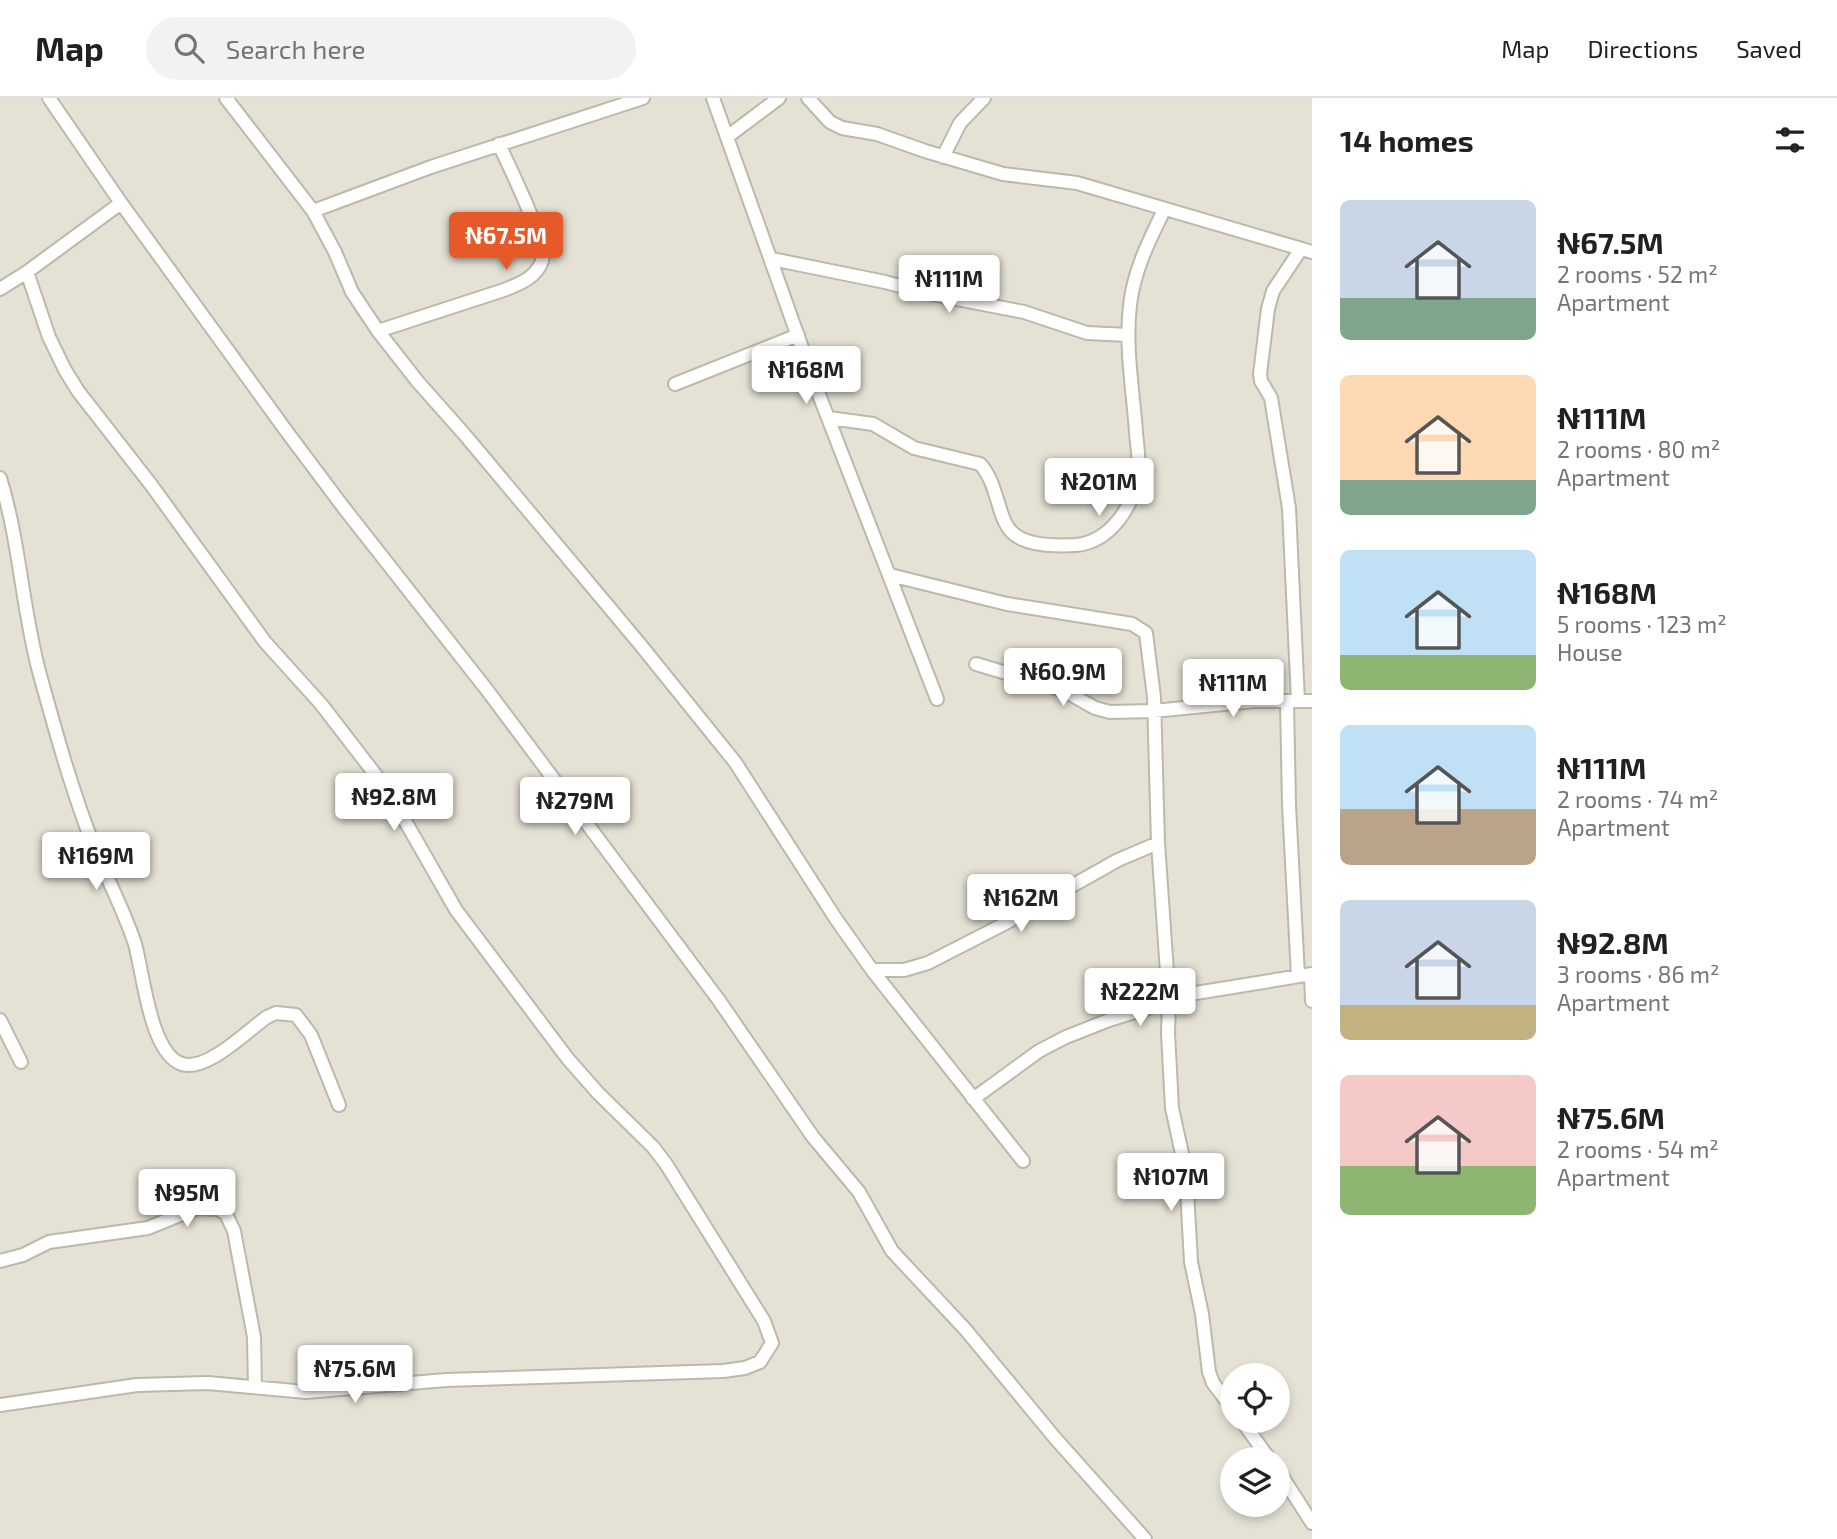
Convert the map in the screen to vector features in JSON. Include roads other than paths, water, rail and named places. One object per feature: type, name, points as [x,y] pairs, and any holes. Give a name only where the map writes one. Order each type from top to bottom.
[{"type":"street","points":[[49,98],[121,203],[328,486],[487,690],[718,999],[813,1137],[859,1192],[892,1251],[965,1329],[1055,1438],[1145,1539]]},
{"type":"street","points":[[226,98],[313,211],[352,292],[378,331],[735,762],[872,970],[1023,1161]]},
{"type":"street","points":[[313,211],[499,144],[643,98]]},
{"type":"street","points":[[713,98],[798,335],[937,699]]},
{"type":"street","points":[[727,137],[779,98]]},
{"type":"street","points":[[808,98],[824,117],[836,126],[877,134],[1003,174],[1077,183],[1307,251],[1273,291],[1268,309],[1260,374],[1261,382],[1271,398],[1286,484],[1291,536],[1294,651],[1289,805],[1312,1001]]},
{"type":"street","points":[[943,157],[960,123],[984,98]]},
{"type":"street","points":[[378,331],[520,284],[537,270],[542,259],[540,239],[499,144]]},
{"type":"street","points":[[0,289],[121,203]]},
{"type":"street","points":[[829,418],[873,424],[914,448],[980,464],[996,493],[1006,526],[1021,539],[1059,545],[1091,542],[1102,537],[1121,517],[1138,476],[1128,335],[1134,276],[1164,210]]},
{"type":"street","points":[[772,259],[1024,312],[1087,333],[1128,335]]},
{"type":"street","points":[[0,1405],[137,1385],[208,1383],[286,1392],[325,1392],[446,1380],[734,1370],[760,1362],[772,1343],[764,1321],[666,1164],[568,1059],[456,910],[388,791],[321,704],[265,642],[152,486],[78,391],[49,337],[27,272]]},
{"type":"street","points":[[676,384],[798,335]]},
{"type":"street","points":[[0,478],[40,675],[76,797],[136,947],[156,1032],[173,1059],[189,1065],[211,1058],[267,1017],[276,1013],[296,1014],[312,1035],[339,1105]]},
{"type":"street","points":[[890,575],[1007,604],[1138,627],[1146,633],[1154,711],[1172,1108],[1186,1172],[1191,1262],[1202,1314],[1210,1377],[1220,1391]]},
{"type":"street","points":[[976,664],[1063,690],[1100,710],[1154,711],[1234,702],[1312,701]]},
{"type":"street","points":[[872,970],[904,970],[928,963],[1004,924],[1118,859],[1158,843]]},
{"type":"street","points":[[973,1099],[1039,1051],[1066,1037],[1169,1001],[1239,985],[1307,975]]},
{"type":"street","points":[[0,1020],[21,1062]]},
{"type":"street","points":[[0,1261],[23,1255],[49,1242],[148,1228],[197,1208],[218,1209],[230,1220],[234,1231],[254,1337],[255,1387]]},
{"type":"street","points":[[1290,1488],[1311,1519]]}]
